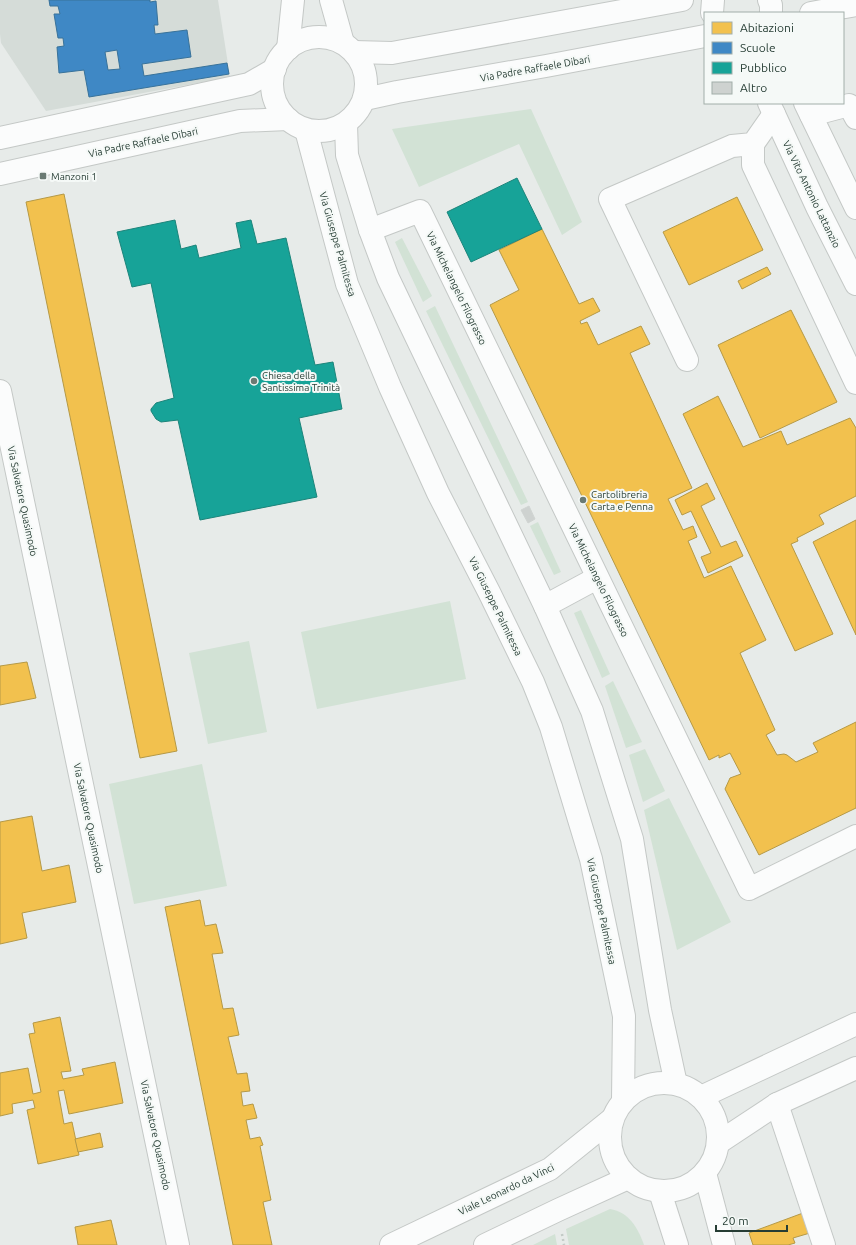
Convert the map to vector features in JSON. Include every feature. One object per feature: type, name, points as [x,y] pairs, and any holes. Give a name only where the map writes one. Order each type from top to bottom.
[{"type":"street","points":[[288,49],[293,0]]},
{"type":"street","points":[[331,0],[348,48]]},
{"type":"street","points":[[348,48],[392,53],[682,0]]},
{"type":"street","points":[[712,12],[713,0]]},
{"type":"street","points":[[769,0],[771,12]]},
{"type":"street","points":[[817,12],[856,5]]},
{"type":"street","name":"Via Padre Raffaele Dibari","points":[[365,99],[704,36]]},
{"type":"street","points":[[317,37],[330,38],[348,48],[363,65],[366,73],[367,86],[365,99],[357,113],[346,124],[334,130],[320,132],[297,124],[280,110],[274,97],[272,83],[274,69],[280,58],[288,49],[302,40],[317,37]]},
{"type":"street","points":[[0,138],[249,84],[274,69]]},
{"type":"street","points":[[856,118],[850,105],[808,109],[856,208]]},
{"type":"street","points":[[771,108],[752,144],[753,165],[856,383]]},
{"type":"street","name":"Via Vito Antonio Lattanzio","points":[[771,108],[817,207],[856,284]]},
{"type":"street","name":"Via Padre Raffaele Dibari","points":[[0,174],[240,121],[297,124]]},
{"type":"street","name":"Via Giuseppe Palmitessa","points":[[297,124],[347,284],[390,387],[438,493],[490,592],[533,682],[551,728],[591,859],[624,1016],[623,1100]]},
{"type":"street","points":[[346,124],[347,155],[370,230],[388,278],[545,606],[592,711],[632,839],[660,1010],[676,1084]]},
{"type":"street","points":[[687,360],[610,199],[732,146],[752,144]]},
{"type":"street","name":"Via Michelangelo Filograsso","points":[[370,230],[420,211],[749,889],[856,836]]},
{"type":"street","name":"Via Salvatore Quasimodo","points":[[0,391],[178,1245]]},
{"type":"street","points":[[545,606],[598,578]]},
{"type":"street","points":[[701,1097],[856,1024]]},
{"type":"street","points":[[718,1143],[778,1104],[856,1068]]},
{"type":"street","points":[[662,1082],[676,1084],[689,1089],[701,1097],[711,1110],[717,1126],[718,1143],[714,1159],[705,1173],[692,1184],[676,1190],[660,1192],[642,1188],[628,1178],[617,1166],[609,1141],[612,1119],[623,1100],[635,1091],[648,1085],[662,1082]]},
{"type":"street","points":[[778,1104],[824,1245]]},
{"type":"street","name":"Viale Leonardo da Vinci","points":[[391,1245],[550,1169],[612,1119]]},
{"type":"street","points":[[705,1173],[724,1245]]},
{"type":"street","points":[[485,1245],[628,1178]]},
{"type":"street","points":[[660,1192],[677,1245]]},
{"type":"shaded area","points":[[0,0],[218,0],[230,77],[46,111],[1,43]]},
{"type":"green space","points":[[531,109],[582,222],[562,235],[519,144],[419,187],[392,129]]},
{"type":"green space","points":[[402,238],[432,296],[423,302],[395,242]]},
{"type":"green space","points":[[435,306],[528,502],[521,505],[426,311]]},
{"type":"green space","points":[[538,522],[561,572],[554,575],[530,526]]},
{"type":"green space","points":[[450,601],[466,679],[317,709],[301,632]]},
{"type":"green space","points":[[581,610],[610,674],[602,678],[574,613]]},
{"type":"green space","points":[[249,641],[267,732],[208,744],[189,653]]},
{"type":"green space","points":[[613,681],[642,742],[626,748],[605,686]]},
{"type":"green space","points":[[645,749],[665,791],[643,802],[629,755]]},
{"type":"green space","points":[[202,764],[227,886],[134,904],[109,784]]},
{"type":"green space","points":[[669,798],[731,922],[677,950],[644,810]]},
{"type":"green space","points":[[610,1209],[628,1217],[636,1227],[644,1245],[569,1245],[566,1229]]},
{"type":"green space","points":[[555,1234],[557,1245],[533,1245]]},
{"type":"building: Abitazioni","points":[[64,194],[177,751],[140,758],[26,202]]},
{"type":"building: Abitazioni","points":[[737,197],[763,250],[689,285],[663,232]]},
{"type":"building: Abitazioni","points":[[542,229],[579,304],[593,298],[600,311],[580,321],[581,324],[587,322],[598,345],[641,326],[650,344],[630,353],[692,488],[668,499],[683,530],[693,526],[697,537],[688,541],[704,578],[731,566],[766,640],[740,653],[775,730],[766,735],[777,755],[787,755],[796,762],[818,752],[813,743],[856,722],[856,808],[759,855],[725,789],[730,778],[741,774],[730,753],[719,758],[719,755],[709,760],[490,305],[519,290],[499,250]]},
{"type":"building: Abitazioni","points":[[767,267],[771,274],[742,289],[738,281]]},
{"type":"building: Abitazioni","points":[[791,310],[837,402],[760,438],[718,345]]},
{"type":"building: Abitazioni","points":[[718,396],[743,447],[781,431],[787,445],[850,418],[856,428],[856,496],[819,515],[824,524],[797,538],[798,541],[791,544],[833,634],[795,651],[683,414]]},
{"type":"building: Abitazioni","points":[[707,483],[715,499],[701,506],[721,547],[736,541],[743,556],[708,573],[701,557],[711,553],[691,511],[682,515],[675,500]]},
{"type":"building: Abitazioni","points":[[856,520],[856,635],[813,542]]},
{"type":"building: Abitazioni","points":[[27,662],[36,698],[0,705],[0,666]]},
{"type":"building: Abitazioni","points":[[32,816],[42,871],[69,865],[76,902],[22,913],[27,938],[0,944],[0,822]]},
{"type":"building: Abitazioni","points":[[200,900],[205,926],[216,924],[223,953],[212,954],[223,1009],[233,1008],[239,1035],[228,1037],[237,1074],[247,1073],[250,1091],[241,1092],[243,1106],[253,1104],[257,1118],[246,1120],[250,1139],[260,1137],[263,1145],[260,1146],[271,1200],[263,1202],[272,1245],[233,1245],[165,907]]},
{"type":"building: Abitazioni","points":[[60,1017],[71,1071],[61,1072],[63,1079],[84,1075],[82,1069],[115,1062],[123,1103],[69,1114],[64,1090],[58,1091],[64,1124],[72,1122],[79,1155],[38,1164],[27,1110],[35,1108],[33,1100],[12,1104],[13,1113],[0,1116],[0,1073],[28,1068],[33,1094],[41,1092],[29,1034],[35,1033],[33,1023]]},
{"type":"building: Abitazioni","points":[[100,1133],[103,1147],[78,1152],[75,1139]]},
{"type":"building: Abitazioni","points":[[803,1213],[810,1233],[793,1238],[795,1243],[788,1245],[753,1245],[749,1233]]},
{"type":"building: Abitazioni","points":[[111,1220],[117,1245],[78,1245],[75,1227]]},
{"type":"building: Scuole","points":[[49,0],[156,1],[158,25],[154,25],[155,34],[187,30],[191,57],[142,64],[144,76],[227,63],[229,74],[89,97],[84,70],[59,73],[57,47],[64,46],[63,38],[58,38],[54,14],[60,14],[58,6],[50,6]],"holes":[[[117,50],[120,69],[108,70],[105,52]]]},
{"type":"building: Pubblico","points":[[517,178],[542,229],[471,262],[447,212]]},
{"type":"building: Pubblico","name":"Chiesa della Santissima Trinità","points":[[175,220],[181,249],[196,245],[199,258],[241,248],[236,223],[251,220],[257,244],[286,238],[315,365],[333,362],[342,409],[299,418],[317,497],[200,520],[178,420],[161,422],[156,419],[151,411],[156,403],[174,398],[151,283],[132,287],[117,232]]},
{"type":"building: Altro","points":[[529,506],[535,519],[528,523],[521,510]]},
{"type":"place","name":"Manzoni 1","points":[[43,176]]},
{"type":"place","name":"Chiesa della Santissima Trinità","points":[[254,381]]},
{"type":"place","name":"Cartolibreria Carta e Penna","points":[[583,500]]}]
